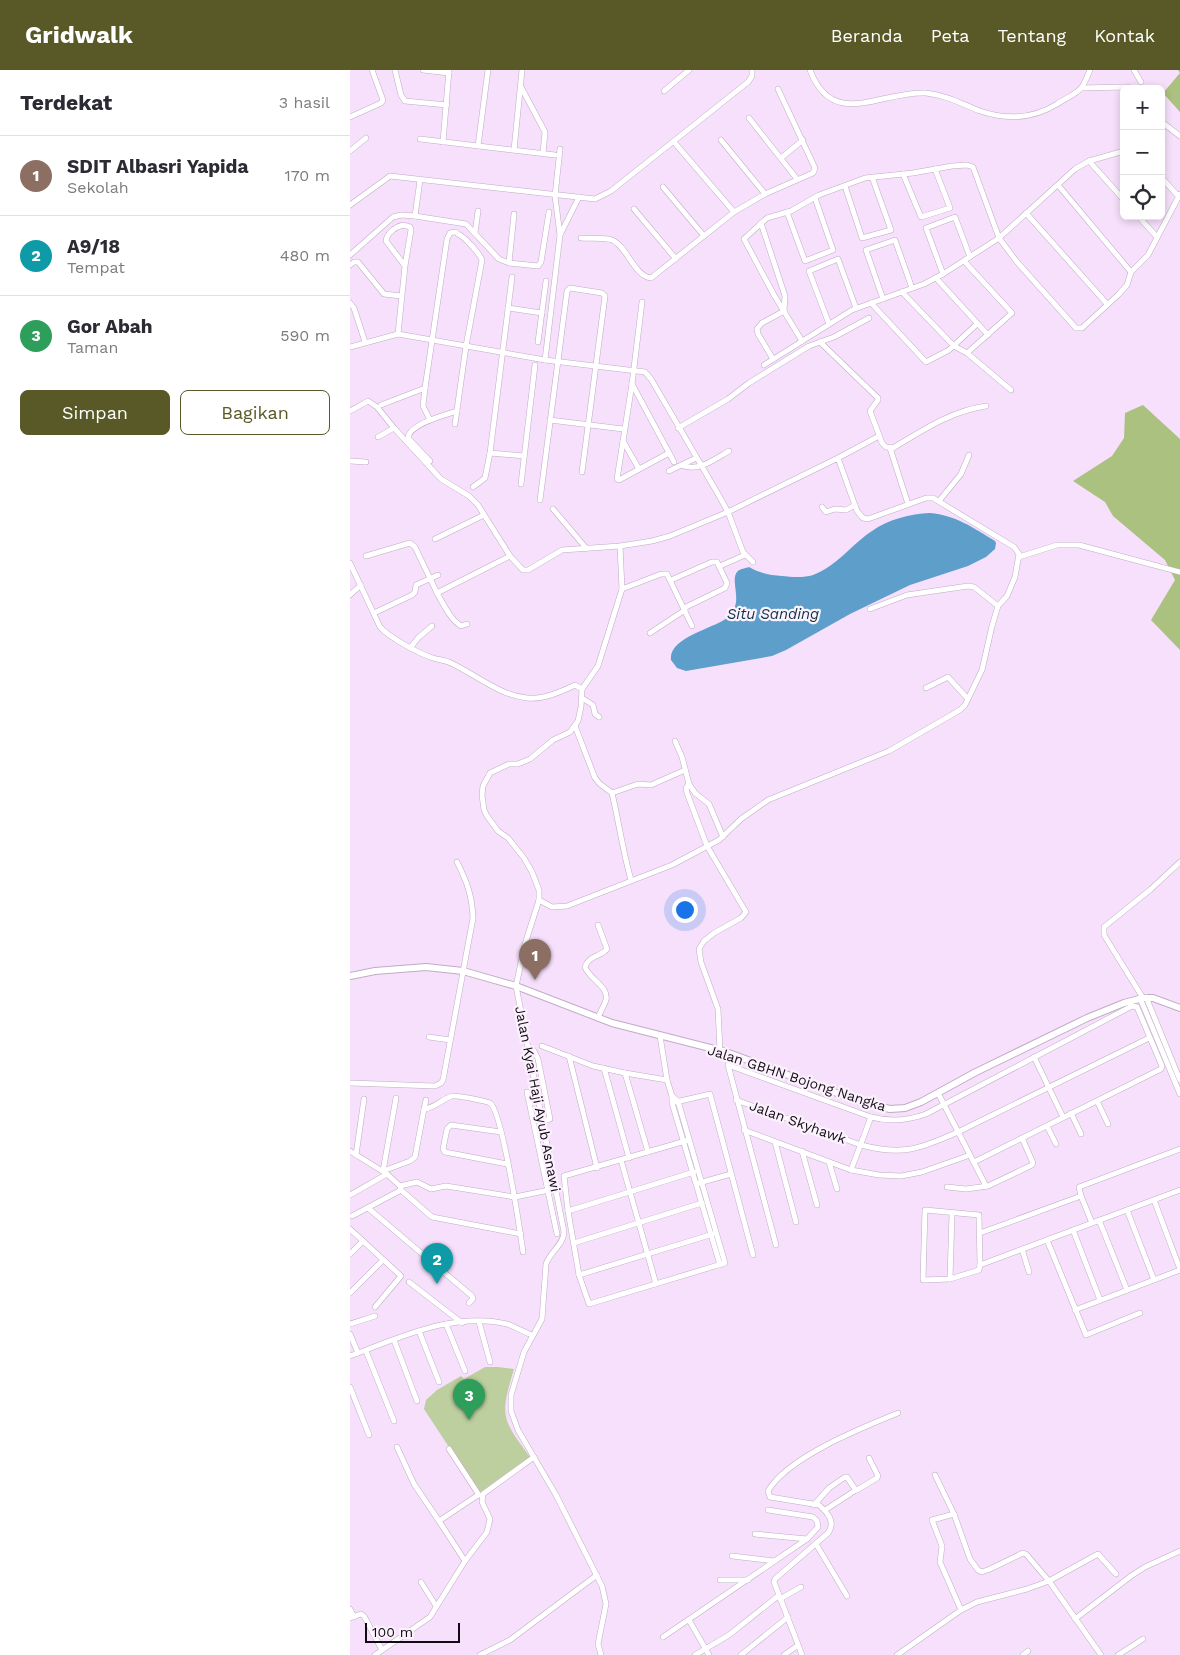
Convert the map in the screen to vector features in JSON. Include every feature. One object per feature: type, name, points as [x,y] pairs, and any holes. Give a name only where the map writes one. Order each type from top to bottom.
[{"type":"street","points":[[350,117],[381,103],[383,100],[372,70]]},
{"type":"street","points":[[394,70],[401,95],[405,101],[447,105]]},
{"type":"street","points":[[423,70],[449,71],[443,142]]},
{"type":"street","points":[[478,146],[488,70]]},
{"type":"street","points":[[514,150],[522,70]]},
{"type":"street","points":[[664,91],[689,70]]},
{"type":"street","points":[[350,205],[390,176],[595,199],[605,195],[748,82],[752,76],[752,70]]},
{"type":"street","points":[[810,70],[814,82],[822,92],[840,103],[866,103],[911,94],[926,94],[952,99],[986,112],[1014,118],[1046,111],[1081,88],[1090,70]]},
{"type":"street","points":[[1134,70],[1141,82]]},
{"type":"street","points":[[521,87],[545,132],[543,153]]},
{"type":"street","points":[[1081,88],[1120,87]]},
{"type":"street","points":[[581,238],[612,240],[618,244],[642,274],[648,278],[655,276],[734,212],[765,194],[813,173],[814,170],[803,140],[778,89]]},
{"type":"street","points":[[749,118],[797,179]]},
{"type":"street","points":[[1165,124],[1180,136]]},
{"type":"street","points":[[350,151],[366,138]]},
{"type":"street","points":[[420,140],[555,155]]},
{"type":"street","points":[[721,140],[765,194]]},
{"type":"street","points":[[781,158],[803,140]]},
{"type":"street","points":[[674,142],[734,212]]},
{"type":"street","points":[[546,360],[560,235],[556,196],[560,150]]},
{"type":"street","points":[[764,365],[856,308],[902,292],[943,274],[999,238],[1075,169],[1089,161],[1120,152]]},
{"type":"street","points":[[1089,161],[1120,196]]},
{"type":"street","points":[[802,341],[744,239],[767,218],[787,212],[815,198],[865,178],[967,165],[975,168],[999,238],[1017,262],[1076,328],[1082,328],[1123,290],[1131,272],[1148,255],[1179,196],[1165,182]]},
{"type":"street","points":[[903,174],[921,217],[950,208],[935,169]]},
{"type":"street","points":[[844,186],[862,238],[891,230],[872,177]]},
{"type":"street","points":[[415,216],[420,180]]},
{"type":"street","points":[[1058,185],[1131,272]]},
{"type":"street","points":[[663,188],[704,236]]},
{"type":"street","points":[[560,235],[579,198]]},
{"type":"street","points":[[787,212],[805,261],[834,250],[815,198]]},
{"type":"street","points":[[634,209],[676,259]]},
{"type":"street","points":[[475,233],[478,211]]},
{"type":"street","points":[[350,254],[393,218],[400,215],[466,224],[499,259],[509,263],[536,266],[540,264],[549,212]]},
{"type":"street","points":[[1026,213],[1107,304]]},
{"type":"street","points":[[509,263],[514,214]]},
{"type":"street","points":[[943,274],[926,228],[955,217],[970,257]]},
{"type":"street","points":[[1142,220],[1157,237]]},
{"type":"street","points":[[761,223],[785,296],[784,311]]},
{"type":"street","points":[[398,334],[401,296],[411,230],[410,227],[403,225],[392,231],[386,238],[386,241],[405,266]]},
{"type":"street","points":[[424,406],[424,388],[447,239],[450,233],[454,232],[459,234],[479,254],[482,260],[466,346],[455,424]]},
{"type":"street","points":[[883,299],[866,250],[895,240],[912,288]]},
{"type":"street","points":[[829,324],[809,271],[838,259],[856,308]]},
{"type":"street","points":[[964,260],[1012,313],[967,353]]},
{"type":"street","points":[[350,265],[358,262],[384,294],[401,296]]},
{"type":"street","points":[[473,488],[485,478],[490,453],[512,277]]},
{"type":"street","points":[[936,278],[988,335]]},
{"type":"street","points":[[538,342],[546,281]]},
{"type":"street","points":[[540,500],[567,291],[570,288],[602,293],[605,296],[582,472]]},
{"type":"street","points":[[902,292],[954,346],[967,353],[1010,390]]},
{"type":"street","points":[[350,302],[354,308],[365,342]]},
{"type":"street","points":[[642,302],[632,384],[617,479],[619,480],[669,452]]},
{"type":"street","points":[[871,303],[926,362],[949,350],[977,324]]},
{"type":"street","points":[[508,308],[542,313]]},
{"type":"street","points":[[773,359],[757,329],[784,311]]},
{"type":"street","points":[[678,428],[728,399],[749,383],[786,360],[870,318]]},
{"type":"street","points":[[350,347],[398,334],[546,360],[645,372],[728,512],[745,555],[753,562]]},
{"type":"street","points":[[820,342],[878,398],[870,411],[884,446],[890,448],[940,420],[960,412],[986,406]]},
{"type":"street","points":[[521,484],[536,365]]},
{"type":"street","points":[[632,384],[674,462]]},
{"type":"street","points":[[381,405],[424,388]]},
{"type":"street","points":[[415,393],[424,406],[430,420]]},
{"type":"street","points":[[350,411],[365,402],[372,402],[441,479],[475,501],[510,556],[521,569],[526,570],[562,550],[620,546],[670,536],[728,512],[879,436]]},
{"type":"street","points":[[430,462],[408,436],[411,430],[430,420],[457,411]]},
{"type":"street","points":[[550,420],[624,429]]},
{"type":"street","points":[[378,437],[394,428]]},
{"type":"street","points":[[622,440],[639,469]]},
{"type":"street","points":[[890,448],[908,504]]},
{"type":"street","points":[[682,465],[690,469],[729,452]]},
{"type":"street","points":[[490,453],[524,456]]},
{"type":"street","points":[[939,501],[961,474],[969,455]]},
{"type":"street","points":[[669,471],[696,458]]},
{"type":"street","points":[[538,900],[552,907],[567,906],[672,865],[723,837],[741,819],[768,800],[889,751],[960,710],[968,699],[982,670],[998,606],[1007,596],[1015,577],[1019,557],[1018,552],[1014,547],[933,498],[926,498],[868,519],[860,516],[838,458]]},
{"type":"street","points":[[350,461],[366,462]]},
{"type":"street","points":[[822,507],[826,512],[835,509],[846,510],[855,505]]},
{"type":"street","points":[[553,509],[586,548]]},
{"type":"street","points":[[435,539],[484,515]]},
{"type":"street","points":[[366,556],[410,543],[415,547],[437,593],[456,623],[461,626],[467,624]]},
{"type":"street","points":[[1019,557],[1057,545],[1079,545],[1180,572]]},
{"type":"street","points":[[620,546],[622,589],[598,666],[582,689],[579,716],[575,726],[595,778],[612,793],[622,846],[631,880]]},
{"type":"street","points":[[720,566],[745,555]]},
{"type":"street","points":[[437,593],[510,556]]},
{"type":"street","points":[[650,633],[684,609],[723,590],[727,586],[717,562],[712,562],[671,580]]},
{"type":"street","points":[[350,563],[382,630],[411,647],[431,657],[450,663],[494,688],[522,697],[542,697],[575,685],[582,689]]},
{"type":"street","points":[[622,589],[665,573],[671,580],[692,626]]},
{"type":"street","points":[[374,613],[412,594],[415,592],[416,585],[438,575]]},
{"type":"street","points":[[350,595],[361,585]]},
{"type":"street","points":[[870,609],[907,595],[968,586],[974,587],[998,606]]},
{"type":"street","points":[[411,647],[432,626]]},
{"type":"street","points":[[926,688],[948,677],[968,699]]},
{"type":"street","points":[[582,698],[592,705],[595,714],[599,717]]},
{"type":"street","name":"Jalan Kyai Haji Ayub Asnawi","points":[[532,1335],[542,1319],[546,1264],[549,1256],[564,1237],[516,986],[539,890],[532,872],[508,838],[498,831],[484,810],[482,786],[486,778],[495,769],[509,764],[518,764],[530,759],[553,740],[570,732],[575,726]]},
{"type":"street","points":[[675,742],[682,757],[689,784],[695,793],[709,804],[723,837]]},
{"type":"street","points":[[612,793],[638,784],[651,785],[685,770]]},
{"type":"street","points":[[689,784],[686,788],[687,794],[707,846],[746,912],[741,918],[714,933],[704,941],[699,949],[718,1009],[723,1052],[776,1246]]},
{"type":"street","points":[[350,1083],[434,1086],[443,1080],[472,918],[472,902],[469,887],[456,862]]},
{"type":"street","points":[[1180,862],[1151,889],[1104,927],[1103,930],[1104,935],[1143,998],[1180,1080]]},
{"type":"street","points":[[598,924],[606,949],[600,955],[586,962],[585,967],[589,975],[604,989],[606,995],[606,1000],[598,1018]]},
{"type":"street","name":"Jalan GBHN Bojong Nangka","points":[[350,976],[375,971],[426,967],[462,971],[516,986],[598,1018],[723,1052],[860,1102],[890,1109],[905,1108],[920,1102],[976,1072],[1087,1018],[1124,1002],[1143,998]]},
{"type":"street","points":[[1143,998],[1153,998],[1180,1008]]},
{"type":"street","points":[[1143,998],[1180,1094]]},
{"type":"street","points":[[728,1065],[871,1117],[888,1120],[911,1118],[926,1114],[1132,1006],[1137,1008],[1162,1066],[1161,1069],[974,1162]]},
{"type":"street","points":[[660,1036],[667,1080],[674,1100],[699,1183],[720,1265],[590,1305],[579,1275],[564,1176],[686,1141]]},
{"type":"street","points":[[429,1037],[450,1040]]},
{"type":"street","name":"Jalan Skyhawk","points":[[736,1100],[861,1145],[880,1150],[910,1150],[929,1145],[958,1132],[1149,1038]]},
{"type":"street","points":[[542,1046],[604,1068],[667,1080]]},
{"type":"street","points":[[529,1047],[538,1058],[550,1119],[543,1121]]},
{"type":"street","points":[[569,1056],[597,1168]]},
{"type":"street","points":[[1034,1057],[1063,1117]]},
{"type":"street","points":[[604,1068],[628,1158]]},
{"type":"street","points":[[625,1073],[648,1152]]},
{"type":"street","points":[[938,1093],[986,1186]]},
{"type":"street","points":[[674,1100],[710,1094],[753,1255]]},
{"type":"street","points":[[538,1095],[527,1095],[557,1234]]},
{"type":"street","points":[[424,1109],[453,1096],[484,1101],[495,1108],[515,1197],[523,1252]]},
{"type":"street","points":[[385,1172],[396,1098]]},
{"type":"street","points":[[356,1155],[364,1099]]},
{"type":"street","points":[[351,1193],[385,1172],[415,1157],[426,1100]]},
{"type":"street","points":[[1097,1101],[1108,1124]]},
{"type":"street","points":[[1071,1113],[1081,1134]]},
{"type":"street","points":[[851,1170],[871,1117]]},
{"type":"street","points":[[501,1132],[450,1125],[443,1149],[445,1152],[460,1156],[507,1164]]},
{"type":"street","points":[[1047,1126],[1056,1144]]},
{"type":"street","points":[[744,1130],[851,1170],[879,1175],[901,1176],[934,1169],[970,1155]]},
{"type":"street","points":[[947,1187],[966,1189],[986,1186],[1032,1165],[1033,1163],[1022,1138]]},
{"type":"street","points":[[775,1142],[796,1222]]},
{"type":"street","points":[[1092,1223],[1079,1187],[1180,1149]]},
{"type":"street","points":[[350,1151],[385,1172],[432,1217],[520,1234]]},
{"type":"street","points":[[802,1151],[817,1205]]},
{"type":"street","points":[[621,1160],[656,1284]]},
{"type":"street","points":[[829,1162],[837,1189]]},
{"type":"street","points":[[568,1211],[695,1171]]},
{"type":"street","points":[[699,1183],[731,1174]]},
{"type":"street","points":[[352,1216],[400,1188],[417,1182],[431,1189],[453,1186],[515,1197],[554,1189]]},
{"type":"street","points":[[699,1183],[702,1203],[713,1233]]},
{"type":"street","points":[[980,1265],[1180,1190]]},
{"type":"street","points":[[980,1233],[1082,1196]]},
{"type":"street","points":[[1075,1310],[1180,1270],[1154,1200]]},
{"type":"street","points":[[574,1243],[702,1203]]},
{"type":"street","points":[[368,1208],[472,1296],[473,1299],[469,1303]]},
{"type":"street","points":[[925,1210],[952,1212],[980,1214],[979,1270],[950,1278],[923,1280],[924,1212],[925,1210]]},
{"type":"street","points":[[1127,1210],[1154,1280]]},
{"type":"street","points":[[950,1278],[952,1212]]},
{"type":"street","points":[[1099,1220],[1127,1290]]},
{"type":"street","points":[[350,1229],[401,1276],[375,1307]]},
{"type":"street","points":[[1073,1230],[1100,1300]]},
{"type":"street","points":[[579,1275],[713,1233]]},
{"type":"street","points":[[1047,1240],[1086,1335],[1140,1313]]},
{"type":"street","points":[[350,1254],[363,1241]]},
{"type":"street","points":[[1022,1249],[1029,1272]]},
{"type":"street","points":[[350,1292],[383,1260]]},
{"type":"street","points":[[409,1282],[462,1323]]},
{"type":"street","points":[[350,1324],[374,1316]]},
{"type":"street","points":[[479,1322],[490,1362]]},
{"type":"street","points":[[350,1356],[418,1331],[446,1324],[479,1322],[509,1325],[532,1335],[524,1352],[511,1395],[510,1404],[514,1424],[556,1495],[602,1586],[606,1604],[598,1644],[601,1655]]},
{"type":"street","points":[[446,1324],[465,1371]]},
{"type":"street","points":[[418,1331],[439,1382]]},
{"type":"street","points":[[350,1334],[358,1353]]},
{"type":"street","points":[[394,1340],[417,1401]]},
{"type":"street","points":[[366,1351],[394,1421]]},
{"type":"street","points":[[350,1387],[369,1435]]},
{"type":"street","points":[[802,1655],[774,1586],[775,1579],[831,1529],[831,1520],[825,1510],[819,1505],[770,1496],[768,1491],[786,1471],[807,1456],[898,1413]]},
{"type":"street","points":[[397,1447],[414,1484],[465,1561]]},
{"type":"street","points":[[375,1655],[426,1621],[490,1524],[490,1519],[480,1496],[449,1449]]},
{"type":"street","points":[[438,1521],[480,1496],[534,1457]]},
{"type":"street","points":[[825,1510],[878,1477],[869,1458]]},
{"type":"street","points":[[935,1475],[954,1514],[970,1559],[978,1570],[982,1572],[1023,1553],[1026,1554],[1050,1581],[1102,1655]]},
{"type":"street","points":[[814,1505],[829,1488],[846,1476],[856,1490]]},
{"type":"street","points":[[663,1637],[807,1539],[818,1527],[815,1519],[768,1510]]},
{"type":"street","points":[[954,1514],[932,1520],[942,1546],[940,1562],[961,1610]]},
{"type":"street","points":[[755,1534],[807,1539]]},
{"type":"street","points":[[816,1544],[847,1596]]},
{"type":"street","points":[[1075,1619],[1131,1576],[1145,1567],[1180,1551]]},
{"type":"street","points":[[897,1655],[961,1610],[977,1602],[1026,1590],[1050,1581],[1096,1554],[1099,1554],[1116,1574]]},
{"type":"street","points":[[732,1556],[774,1561]]},
{"type":"street","points":[[480,1655],[510,1640],[597,1575]]},
{"type":"street","points":[[720,1580],[748,1580]]},
{"type":"street","points":[[421,1582],[436,1606]]},
{"type":"street","points":[[695,1655],[729,1635],[779,1598],[801,1587]]},
{"type":"street","points":[[350,1608],[352,1617],[361,1614],[364,1616],[382,1650]]},
{"type":"street","points":[[741,1655],[788,1617]]},
{"type":"street","points":[[689,1620],[709,1655]]},
{"type":"street","points":[[1118,1655],[1143,1639]]},
{"type":"street","points":[[784,1655],[798,1646]]},
{"type":"street","points":[[904,1650],[908,1655]]},
{"type":"street","points":[[1023,1655],[1028,1651]]},
{"type":"green space","points":[[1180,73],[1180,112],[1165,95],[1165,91]]},
{"type":"green space","points":[[1143,405],[1180,439],[1180,650],[1151,620],[1175,580],[1165,560],[1113,516],[1105,502],[1073,481],[1112,456],[1124,438],[1125,413]]},
{"type":"green space","points":[[485,1367],[514,1369],[505,1407],[506,1416],[513,1433],[530,1457],[479,1493],[424,1409],[426,1400],[437,1390],[461,1376],[464,1379]]},
{"type":"water","name":"Situ Sanding","points":[[930,513],[948,516],[972,527],[995,541],[995,549],[986,557],[968,566],[910,585],[850,614],[772,656],[686,671],[677,668],[671,660],[672,652],[683,640],[720,622],[733,612],[736,599],[735,575],[739,570],[749,567],[778,576],[806,577],[813,575],[829,567],[865,536],[885,523],[900,518]]},
{"type":"place","name":"SDIT Albasri Yapida","points":[[535,980]]},
{"type":"place","name":"A9/18","points":[[437,1284]]},
{"type":"place","name":"Gor Abah","points":[[469,1420]]}]
